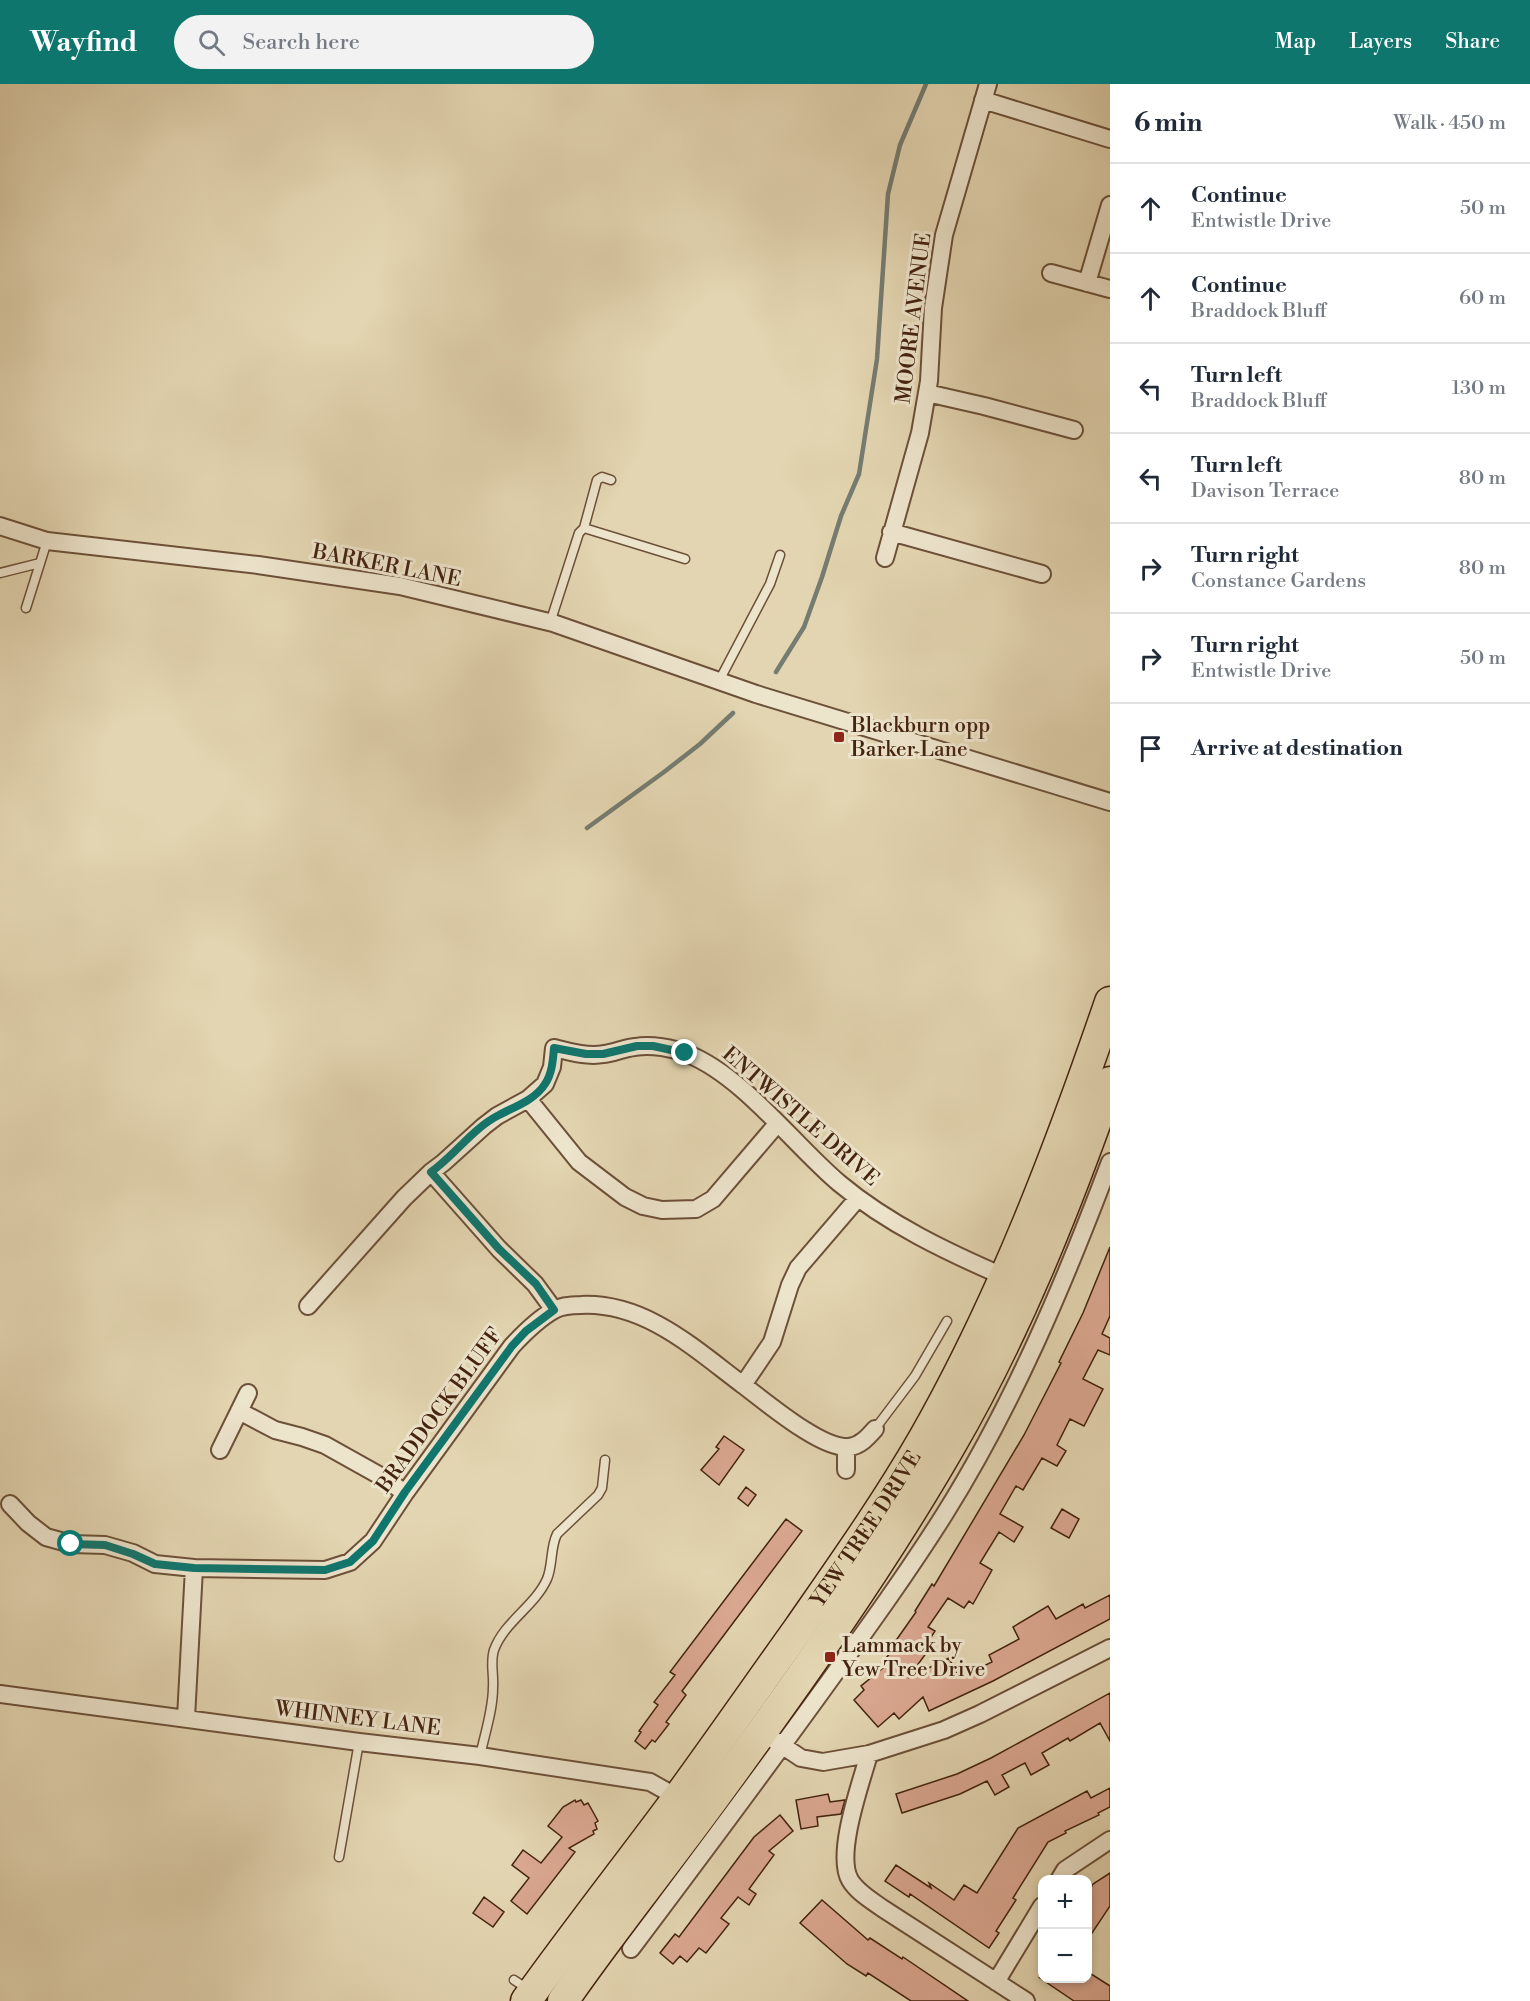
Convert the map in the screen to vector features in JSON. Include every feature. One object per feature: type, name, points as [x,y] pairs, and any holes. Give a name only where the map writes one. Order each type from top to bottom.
[{"type":"highway","name":"YEW TREE DRIVE","points":[[563,2001],[597,1951],[702,1814],[761,1730],[882,1557],[944,1457],[1001,1352],[1017,1282],[1047,1173],[1110,1002]]},
{"type":"highway","name":"YEW TREE DRIVE","points":[[1017,1282],[1091,1136],[1110,1082]]},
{"type":"highway","name":"YEW TREE DRIVE","points":[[524,1991],[585,1918],[678,1797],[761,1730]]},
{"type":"street","points":[[985,92],[1110,139]]},
{"type":"street","name":"MOORE AVENUE","points":[[885,558],[920,433],[927,393],[933,308],[944,235],[985,92]]},
{"type":"street","points":[[1087,283],[1110,205]]},
{"type":"street","points":[[1051,273],[1110,289]]},
{"type":"street","points":[[927,393],[1074,430]]},
{"type":"street","name":"BARKER LANE","points":[[0,526],[47,541],[258,565],[400,586],[550,623],[756,694],[1110,802]]},
{"type":"street","points":[[891,532],[1042,574]]},
{"type":"street","name":"ENTWISTLE DRIVE","points":[[528,1099],[545,1084],[552,1067],[554,1048],[586,1054],[603,1054],[637,1046],[653,1046],[685,1053],[717,1070],[827,1173],[858,1198],[946,1251],[1017,1282]]},
{"type":"street","points":[[308,1306],[404,1198],[431,1172],[497,1116],[528,1099],[579,1162],[625,1197],[643,1206],[662,1210],[696,1209],[713,1198],[777,1124]]},
{"type":"street","points":[[631,1949],[761,1730],[914,1560],[944,1515],[978,1456],[1028,1359],[1074,1259],[1110,1162]]},
{"type":"street","points":[[431,1172],[499,1249],[536,1284],[554,1310]]},
{"type":"street","points":[[742,1385],[772,1342],[790,1285],[798,1268],[858,1198]]},
{"type":"street","name":"BRADDOCK BLUFF","points":[[194,1568],[325,1570],[350,1562],[373,1541],[405,1492],[512,1346],[526,1331],[554,1310],[574,1305],[606,1306],[654,1322],[680,1338],[812,1436],[839,1447],[846,1447]]},
{"type":"street","points":[[220,1450],[248,1393]]},
{"type":"street","points":[[240,1412],[275,1430],[325,1445],[405,1492]]},
{"type":"street","points":[[846,1470],[846,1447],[851,1448],[861,1443],[875,1429]]},
{"type":"street","points":[[10,1504],[28,1523],[46,1537],[71,1544],[105,1545],[155,1564],[194,1568],[186,1718]]},
{"type":"street","points":[[761,1730],[801,1758],[823,1762],[869,1754],[944,1730],[1110,1648]]},
{"type":"street","name":"WHINNEY LANE","points":[[0,1694],[480,1756],[650,1782],[678,1797],[702,1814]]},
{"type":"street","points":[[869,1754],[847,1838],[845,1857],[847,1874],[852,1883],[882,1908],[1026,2001]]},
{"type":"street","points":[[1062,1875],[1065,1870],[1110,1840]]},
{"type":"street","points":[[996,1982],[1038,1913]]},
{"type":"lane","points":[[550,623],[579,533],[584,528],[597,480],[602,477],[611,480]]},
{"type":"lane","points":[[584,528],[685,559]]},
{"type":"lane","points":[[26,608],[47,541]]},
{"type":"lane","points":[[719,681],[770,584],[780,555]]},
{"type":"lane","points":[[0,573],[40,563]]},
{"type":"lane","points":[[875,1429],[915,1376],[947,1321]]},
{"type":"lane","points":[[480,1756],[493,1694],[494,1650],[501,1636],[546,1581],[557,1534],[603,1488],[605,1460]]},
{"type":"lane","points":[[339,1857],[359,1742]]},
{"type":"building","points":[[1110,1247],[1110,1316],[1102,1334],[1110,1338],[1110,1355],[1098,1350],[1083,1379],[1103,1389],[1084,1426],[1070,1419],[1057,1445],[1066,1451],[1057,1466],[1042,1458],[1023,1490],[1016,1486],[1000,1514],[1023,1527],[1014,1542],[999,1532],[980,1563],[992,1570],[973,1604],[969,1601],[964,1608],[948,1598],[928,1627],[935,1631],[926,1645],[930,1648],[908,1678],[949,1658],[959,1678],[992,1662],[989,1655],[1019,1639],[1013,1627],[1048,1606],[1056,1619],[1083,1604],[1085,1608],[1110,1595],[1110,1619],[993,1681],[929,1711],[923,1697],[899,1719],[894,1713],[878,1727],[854,1700],[864,1690],[861,1686],[883,1668],[880,1665],[892,1651],[890,1649],[932,1584],[934,1586],[1024,1435],[1061,1363],[1059,1362],[1083,1313]]},
{"type":"building","points":[[724,1436],[744,1450],[719,1485],[701,1470],[719,1449],[716,1447]]},
{"type":"building","points":[[746,1487],[756,1495],[748,1506],[738,1498]]},
{"type":"building","points":[[1062,1509],[1079,1519],[1069,1538],[1051,1528]]},
{"type":"building","points":[[786,1519],[802,1531],[682,1691],[686,1695],[666,1722],[669,1724],[655,1742],[652,1740],[645,1749],[635,1741],[641,1732],[639,1731],[658,1705],[654,1702],[675,1675],[670,1672]]},
{"type":"building","points":[[1110,1693],[1110,1741],[1100,1723],[1070,1741],[1068,1738],[1042,1753],[1049,1765],[1031,1775],[1025,1763],[1002,1775],[1009,1787],[995,1795],[987,1781],[960,1794],[902,1813],[896,1794],[957,1774],[991,1758]]},
{"type":"building","points":[[1110,1788],[1110,1807],[1048,1842],[1013,1898],[1016,1900],[996,1931],[999,1933],[989,1948],[910,1894],[909,1897],[885,1881],[896,1865],[954,1900],[964,1885],[977,1893],[1018,1828],[1087,1791],[1091,1798]]},
{"type":"building","points":[[828,1794],[830,1802],[845,1800],[841,1814],[817,1817],[818,1826],[801,1829],[796,1800]]},
{"type":"building","points":[[575,1800],[576,1802],[581,1800],[584,1805],[588,1803],[598,1821],[595,1823],[597,1829],[593,1831],[594,1834],[569,1848],[575,1852],[527,1914],[511,1901],[529,1878],[512,1865],[523,1850],[541,1863],[562,1837],[548,1826],[563,1807]]},
{"type":"building","points":[[780,1815],[793,1831],[769,1851],[774,1855],[749,1889],[756,1894],[749,1905],[738,1897],[721,1918],[729,1924],[706,1953],[699,1948],[687,1962],[680,1956],[673,1964],[660,1953],[675,1934],[679,1937],[754,1837]]},
{"type":"building","points":[[1110,1873],[1110,1906],[1092,1933],[1092,1886]]},
{"type":"building","points":[[484,1897],[504,1912],[493,1927],[473,1913]]},
{"type":"building","points":[[822,1900],[868,1940],[870,1938],[902,1959],[903,1957],[968,2001],[911,2001],[868,1973],[866,1976],[847,1964],[800,1923]]},
{"type":"building","points":[[1092,1975],[1110,1986],[1110,2001],[1074,2001],[1047,1983],[1092,1983]]},
{"type":"waterway","points":[[776,672],[804,627],[841,516],[859,474],[877,359],[888,194],[900,145],[926,84]]},
{"type":"waterway","points":[[587,828],[700,744],[733,713]]},
{"type":"place","name":"Blackburn opp Barker Lane","points":[[839,737]]},
{"type":"place","name":"Lammack by Yew Tree Drive","points":[[830,1657]]},
{"type":"route","points":[[71,1544],[105,1545],[155,1564],[194,1568],[325,1570],[350,1562],[373,1541],[405,1492],[512,1346],[526,1331],[554,1310],[536,1284],[499,1249],[431,1172],[484,1125],[528,1099],[545,1084],[552,1067],[554,1048],[569,1052],[603,1054],[637,1046],[653,1046],[685,1053]]}]
